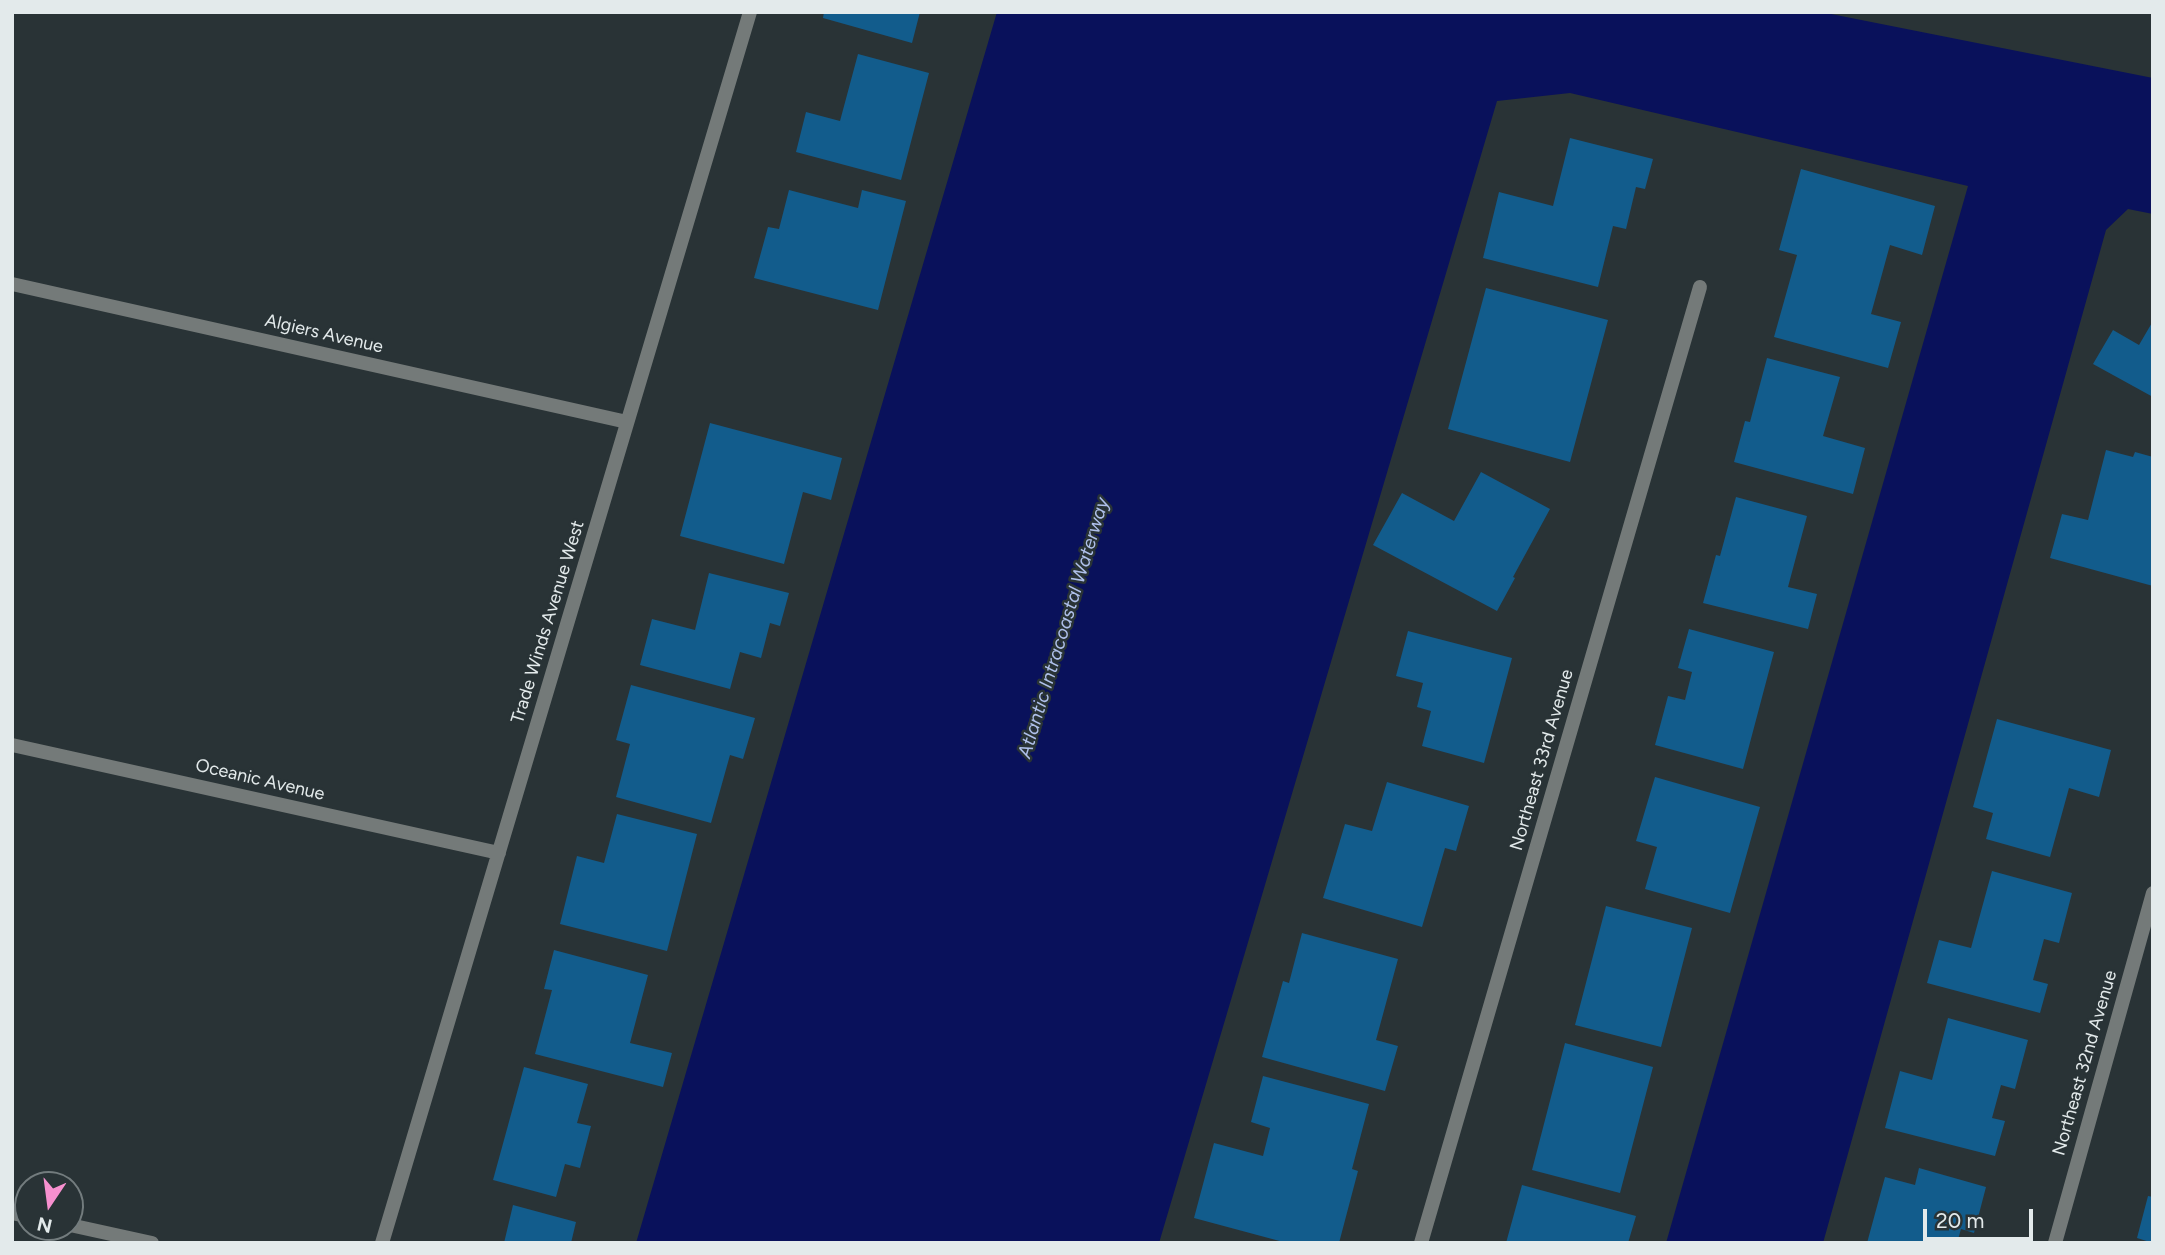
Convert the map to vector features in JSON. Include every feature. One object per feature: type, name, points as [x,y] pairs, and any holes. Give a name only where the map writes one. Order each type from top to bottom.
[{"type":"street","name":"Trade Winds Avenue West","points":[[382,1243],[750,12]]},
{"type":"street","name":"Algiers Avenue","points":[[12,284],[627,422]]},
{"type":"street","name":"Northeast 33rd Avenue","points":[[1421,1243],[1700,287]]},
{"type":"street","name":"Oceanic Avenue","points":[[12,744],[499,853]]},
{"type":"street","name":"Northeast 32nd Avenue","points":[[2055,1243],[2153,893]]},
{"type":"street","points":[[84,1228],[152,1243]]},
{"type":"water","name":"Atlantic Intracoastal Waterway","points":[[997,12],[1821,12],[2153,78],[2153,214],[2128,209],[2106,230],[1823,1243],[1666,1243],[1968,186],[1570,93],[1497,101],[1159,1243],[636,1243]]},
{"type":"building","points":[[824,12],[920,12],[912,43],[823,18]]},
{"type":"building","points":[[858,54],[929,73],[901,180],[796,152],[806,112],[840,121]]},
{"type":"building","points":[[1570,138],[1653,159],[1645,189],[1636,187],[1626,229],[1613,226],[1598,287],[1483,258],[1499,192],[1553,206]]},
{"type":"building","points":[[1801,169],[1935,206],[1922,255],[1890,245],[1871,314],[1901,322],[1888,368],[1774,337],[1797,255],[1779,250]]},
{"type":"building","points":[[789,190],[858,208],[862,190],[906,201],[878,310],[754,278],[768,227],[779,229]]},
{"type":"building","points":[[1486,288],[1608,320],[1570,462],[1448,429]]},
{"type":"building","points":[[2153,321],[2153,397],[2093,364],[2113,330],[2139,345]]},
{"type":"building","points":[[1767,358],[1840,377],[1823,436],[1865,448],[1853,494],[1734,462],[1745,421],[1750,422]]},
{"type":"building","points":[[710,423],[842,458],[831,500],[803,492],[784,564],[680,536]]},
{"type":"building","points":[[2106,450],[2133,457],[2135,452],[2153,457],[2153,586],[2050,558],[2062,514],[2088,520]]},
{"type":"building","points":[[1481,472],[1550,509],[1497,611],[1373,545],[1402,493],[1454,521]]},
{"type":"building","points":[[1736,497],[1807,516],[1788,587],[1817,594],[1808,629],[1703,603],[1716,555],[1720,556]]},
{"type":"building","points":[[709,573],[789,593],[780,626],[770,623],[761,658],[740,652],[730,689],[640,665],[652,619],[695,630]]},
{"type":"building","points":[[1689,629],[1774,652],[1743,769],[1655,745],[1668,696],[1685,700],[1692,672],[1678,668]]},
{"type":"building","points":[[1408,631],[1512,658],[1484,763],[1422,746],[1431,711],[1417,707],[1423,683],[1396,676]]},
{"type":"building","points":[[631,685],[755,718],[743,759],[730,755],[711,823],[616,797],[630,744],[616,740]]},
{"type":"building","points":[[1997,719],[2111,750],[2099,797],[2069,788],[2050,857],[1986,839],[1993,813],[1973,807]]},
{"type":"building","points":[[1655,777],[1760,807],[1730,913],[1645,889],[1657,847],[1636,841]]},
{"type":"building","points":[[1387,782],[1469,806],[1456,851],[1445,848],[1422,927],[1323,898],[1345,824],[1372,831]]},
{"type":"building","points":[[617,814],[697,834],[667,951],[560,924],[577,856],[604,863]]},
{"type":"building","points":[[1992,871],[2072,893],[2059,943],[2044,939],[2033,980],[2048,984],[2040,1013],[1927,983],[1939,940],[1971,948]]},
{"type":"building","points":[[1606,906],[1692,928],[1661,1047],[1575,1025]]},
{"type":"building","points":[[1302,933],[1398,959],[1376,1040],[1398,1046],[1385,1091],[1262,1057],[1283,981],[1289,983]]},
{"type":"building","points":[[554,950],[648,975],[630,1043],[672,1053],[663,1087],[535,1054],[552,990],[544,989]]},
{"type":"building","points":[[1948,1018],[2028,1040],[2015,1089],[2001,1085],[1992,1118],[2005,1121],[1995,1156],[1885,1128],[1900,1071],[1932,1080]]},
{"type":"building","points":[[1565,1043],[1653,1067],[1620,1193],[1532,1170]]},
{"type":"building","points":[[524,1067],[588,1084],[577,1123],[591,1126],[580,1168],[565,1164],[556,1197],[493,1180]]},
{"type":"building","points":[[1263,1076],[1369,1104],[1352,1169],[1358,1171],[1339,1243],[1287,1243],[1194,1218],[1214,1143],[1263,1156],[1270,1128],[1251,1122]]},
{"type":"building","points":[[1919,1168],[1986,1187],[1974,1233],[1961,1229],[1957,1243],[1867,1243],[1885,1177],[1915,1185]]},
{"type":"building","points":[[1522,1185],[1636,1216],[1628,1243],[1506,1243]]},
{"type":"building","points":[[2148,1196],[2153,1197],[2153,1243],[2137,1238]]},
{"type":"building","points":[[513,1205],[576,1222],[571,1243],[504,1243]]}]
